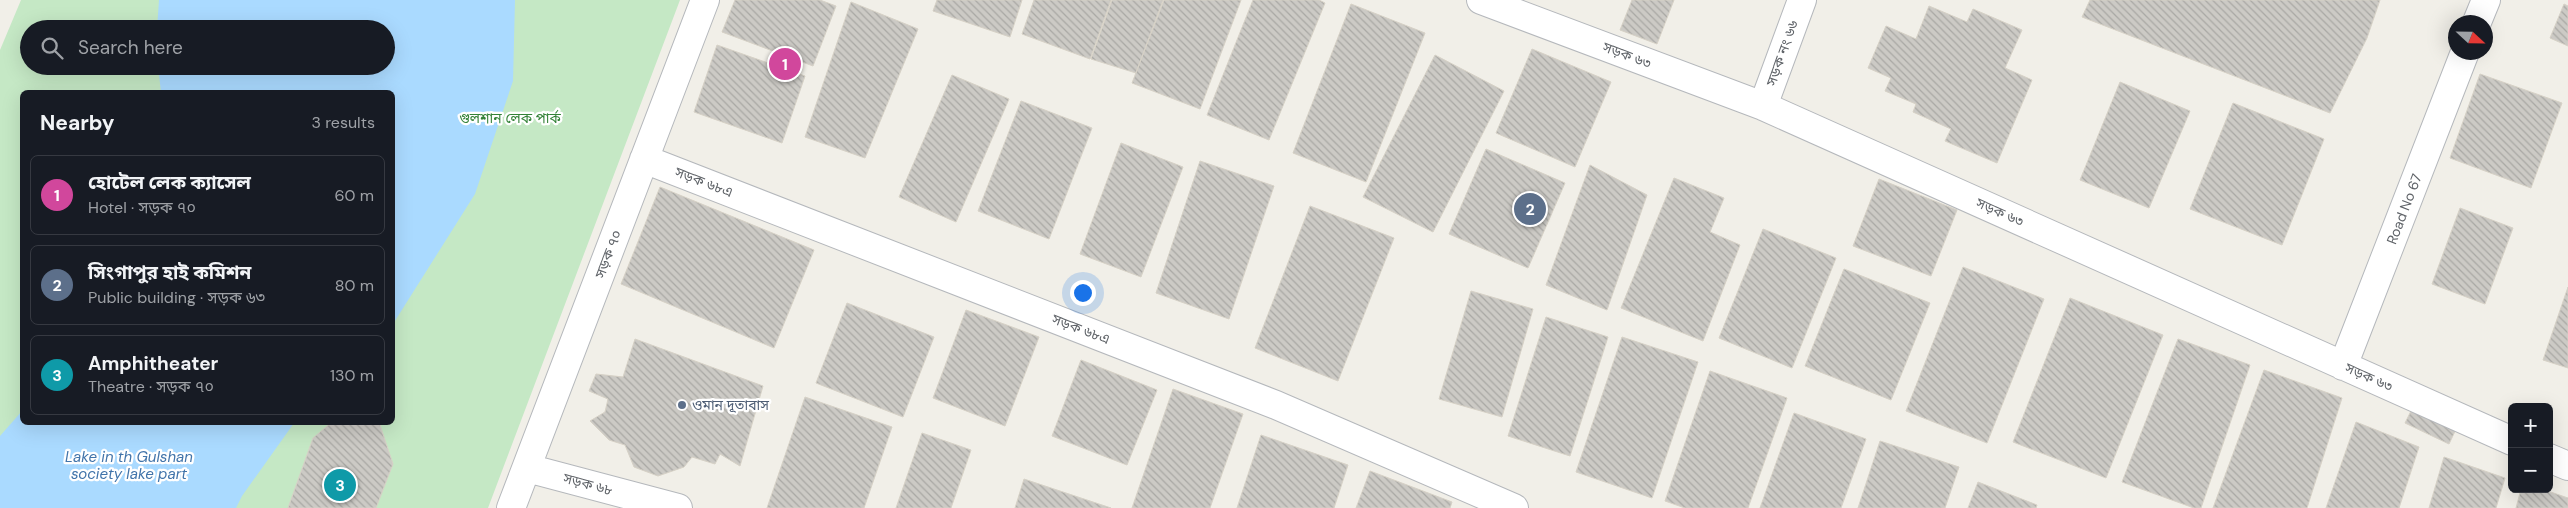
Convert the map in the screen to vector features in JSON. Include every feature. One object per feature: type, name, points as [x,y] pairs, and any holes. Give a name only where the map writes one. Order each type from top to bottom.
[{"type":"street","name":"সড়ক ৭০","points":[[511,508],[705,0]]},
{"type":"street","name":"সড়ক ৬৩","points":[[1481,0],[1763,106],[2508,439]]},
{"type":"street","name":"সড়ক নং ৬৬","points":[[1763,106],[1802,0]]},
{"type":"street","points":[[2480,15],[2486,0]]},
{"type":"street","name":"Road No 67","points":[[2343,366],[2463,60]]},
{"type":"street","name":"সড়ক ৬৮এ","points":[[644,159],[1276,405],[1514,508]]},
{"type":"street","points":[[2553,460],[2568,466]]},
{"type":"street","name":"সড়ক ৬৮","points":[[526,468],[678,508]]},
{"type":"green space","name":"গুলশান লেক পার্ক","points":[[21,0],[680,0],[488,508],[0,508],[0,50]]},
{"type":"water","points":[[159,0],[515,0],[513,81],[475,194],[395,321],[395,90],[161,90],[159,75],[395,75],[395,20],[158,20]]},
{"type":"water","name":"Lake in th Gulshan society lake part","points":[[20,413],[20,425],[293,425],[242,496],[236,508],[0,508],[0,436]]},
{"type":"building","points":[[735,0],[820,0],[836,6],[813,66],[722,32]]},
{"type":"building","points":[[937,0],[1022,0],[1010,37],[933,11]]},
{"type":"building","points":[[1034,0],[1111,0],[1090,59],[1022,34]]},
{"type":"building","points":[[1112,0],[1163,0],[1136,73],[1091,59]]},
{"type":"building","points":[[1164,0],[1241,0],[1200,109],[1132,83]]},
{"type":"building","points":[[1253,0],[1319,0],[1325,3],[1269,140],[1207,115]]},
{"type":"building","points":[[1632,0],[1674,0],[1657,44],[1620,30]]},
{"type":"building","points":[[2090,0],[2380,0],[2367,38],[2330,113],[2082,17]]},
{"type":"building","points":[[851,2],[918,29],[865,158],[805,137]]},
{"type":"building","points":[[1351,4],[1425,33],[1366,182],[1293,153]]},
{"type":"building","points":[[2564,4],[2568,6],[2568,46],[2550,38]]},
{"type":"building","points":[[1929,6],[1967,22],[1973,9],[2022,30],[2005,68],[2032,80],[1997,163],[1945,141],[1951,129],[1913,112],[1916,104],[1885,91],[1891,78],[1868,68],[1886,26],[1916,39]]},
{"type":"building","points":[[717,45],[805,76],[782,143],[694,112]]},
{"type":"building","points":[[1532,49],[1611,82],[1575,167],[1496,133]]},
{"type":"building","points":[[1435,55],[1504,91],[1433,232],[1363,197]]},
{"type":"building","points":[[2480,74],[2562,103],[2531,188],[2450,158]]},
{"type":"building","points":[[952,75],[1009,99],[956,222],[899,197]]},
{"type":"building","points":[[2120,82],[2190,111],[2149,208],[2080,180]]},
{"type":"building","points":[[1021,101],[1092,128],[1049,239],[978,211]]},
{"type":"building","points":[[2233,103],[2324,139],[2282,245],[2190,209]]},
{"type":"building","points":[[1121,143],[1183,167],[1141,277],[1080,254]]},
{"type":"building","points":[[1486,149],[1565,183],[1528,268],[1449,234]]},
{"type":"building","points":[[1200,161],[1274,186],[1229,319],[1156,293]]},
{"type":"building","points":[[1590,165],[1647,195],[1607,310],[1546,285]]},
{"type":"building","points":[[1674,178],[1724,198],[1710,232],[1740,245],[1703,341],[1621,308]]},
{"type":"building","points":[[1879,179],[1957,210],[1931,276],[1853,246]]},
{"type":"building","points":[[660,187],[814,250],[774,348],[621,284]]},
{"type":"building","points":[[1310,206],[1394,238],[1338,381],[1255,348]]},
{"type":"building","points":[[2460,208],[2513,228],[2485,304],[2432,284]]},
{"type":"building","points":[[1763,229],[1836,258],[1792,368],[1719,338]]},
{"type":"building","points":[[1963,267],[2044,299],[1987,443],[1906,411]]},
{"type":"building","points":[[1844,269],[1930,303],[1891,400],[1805,366]]},
{"type":"building","points":[[2568,287],[2568,368],[2543,360]]},
{"type":"building","points":[[1471,291],[1533,309],[1502,417],[1439,399]]},
{"type":"building","points":[[2070,298],[2163,335],[2106,478],[2013,442]]},
{"type":"building","points":[[847,303],[934,337],[903,417],[816,383]]},
{"type":"building","points":[[966,310],[1039,337],[1005,426],[933,398]]},
{"type":"building","points":[[1546,317],[1608,337],[1570,456],[1508,436]]},
{"type":"building","points":[[1622,337],[1698,362],[1652,498],[1576,472]]},
{"type":"building","name":"ওমান দূতাবাস","points":[[635,339],[763,386],[740,466],[720,454],[715,464],[692,457],[684,467],[658,476],[634,467],[625,445],[609,440],[590,421],[605,412],[608,399],[589,391],[596,374],[623,377]]},
{"type":"building","points":[[2178,339],[2250,365],[2201,508],[2194,508],[2122,482]]},
{"type":"building","points":[[1081,360],[1157,390],[1127,465],[1052,436]]},
{"type":"building","points":[[2264,370],[2342,398],[2307,508],[2213,508]]},
{"type":"building","points":[[1710,371],[1787,398],[1748,508],[1685,508],[1665,501]]},
{"type":"building","points":[[1173,389],[1243,414],[1210,508],[1132,508]]},
{"type":"building","points":[[805,397],[892,427],[864,508],[767,508]]},
{"type":"building","points":[[2414,405],[2458,425],[2449,444],[2405,423]]},
{"type":"building","points":[[1794,413],[1866,439],[1841,508],[1760,508]]},
{"type":"building","points":[[2356,422],[2419,447],[2399,508],[2326,508]]},
{"type":"building","points":[[328,425],[380,425],[393,464],[376,508],[288,508],[313,438]]},
{"type":"building","points":[[922,433],[971,450],[951,508],[896,508]]},
{"type":"building","points":[[1261,435],[1348,465],[1334,508],[1237,508]]},
{"type":"building","points":[[1880,441],[1959,467],[1945,508],[1858,508]]},
{"type":"building","points":[[2444,457],[2505,478],[2496,508],[2429,508]]},
{"type":"building","points":[[1370,471],[1452,502],[1450,508],[1356,508]]},
{"type":"building","points":[[1024,479],[1111,508],[1015,508]]},
{"type":"building","points":[[1978,482],[2037,505],[2036,508],[1968,508]]},
{"type":"building","points":[[2520,493],[2553,493],[2568,498],[2568,508],[2516,508]]},
{"type":"place","name":"হোটেল লেক ক্যাসেল","points":[[785,64]]},
{"type":"place","name":"সিংগাপুর হাই কমিশন","points":[[1530,209]]},
{"type":"place","name":"ওমান দূতাবাস","points":[[682,405]]},
{"type":"place","name":"Amphitheater","points":[[340,485]]}]
